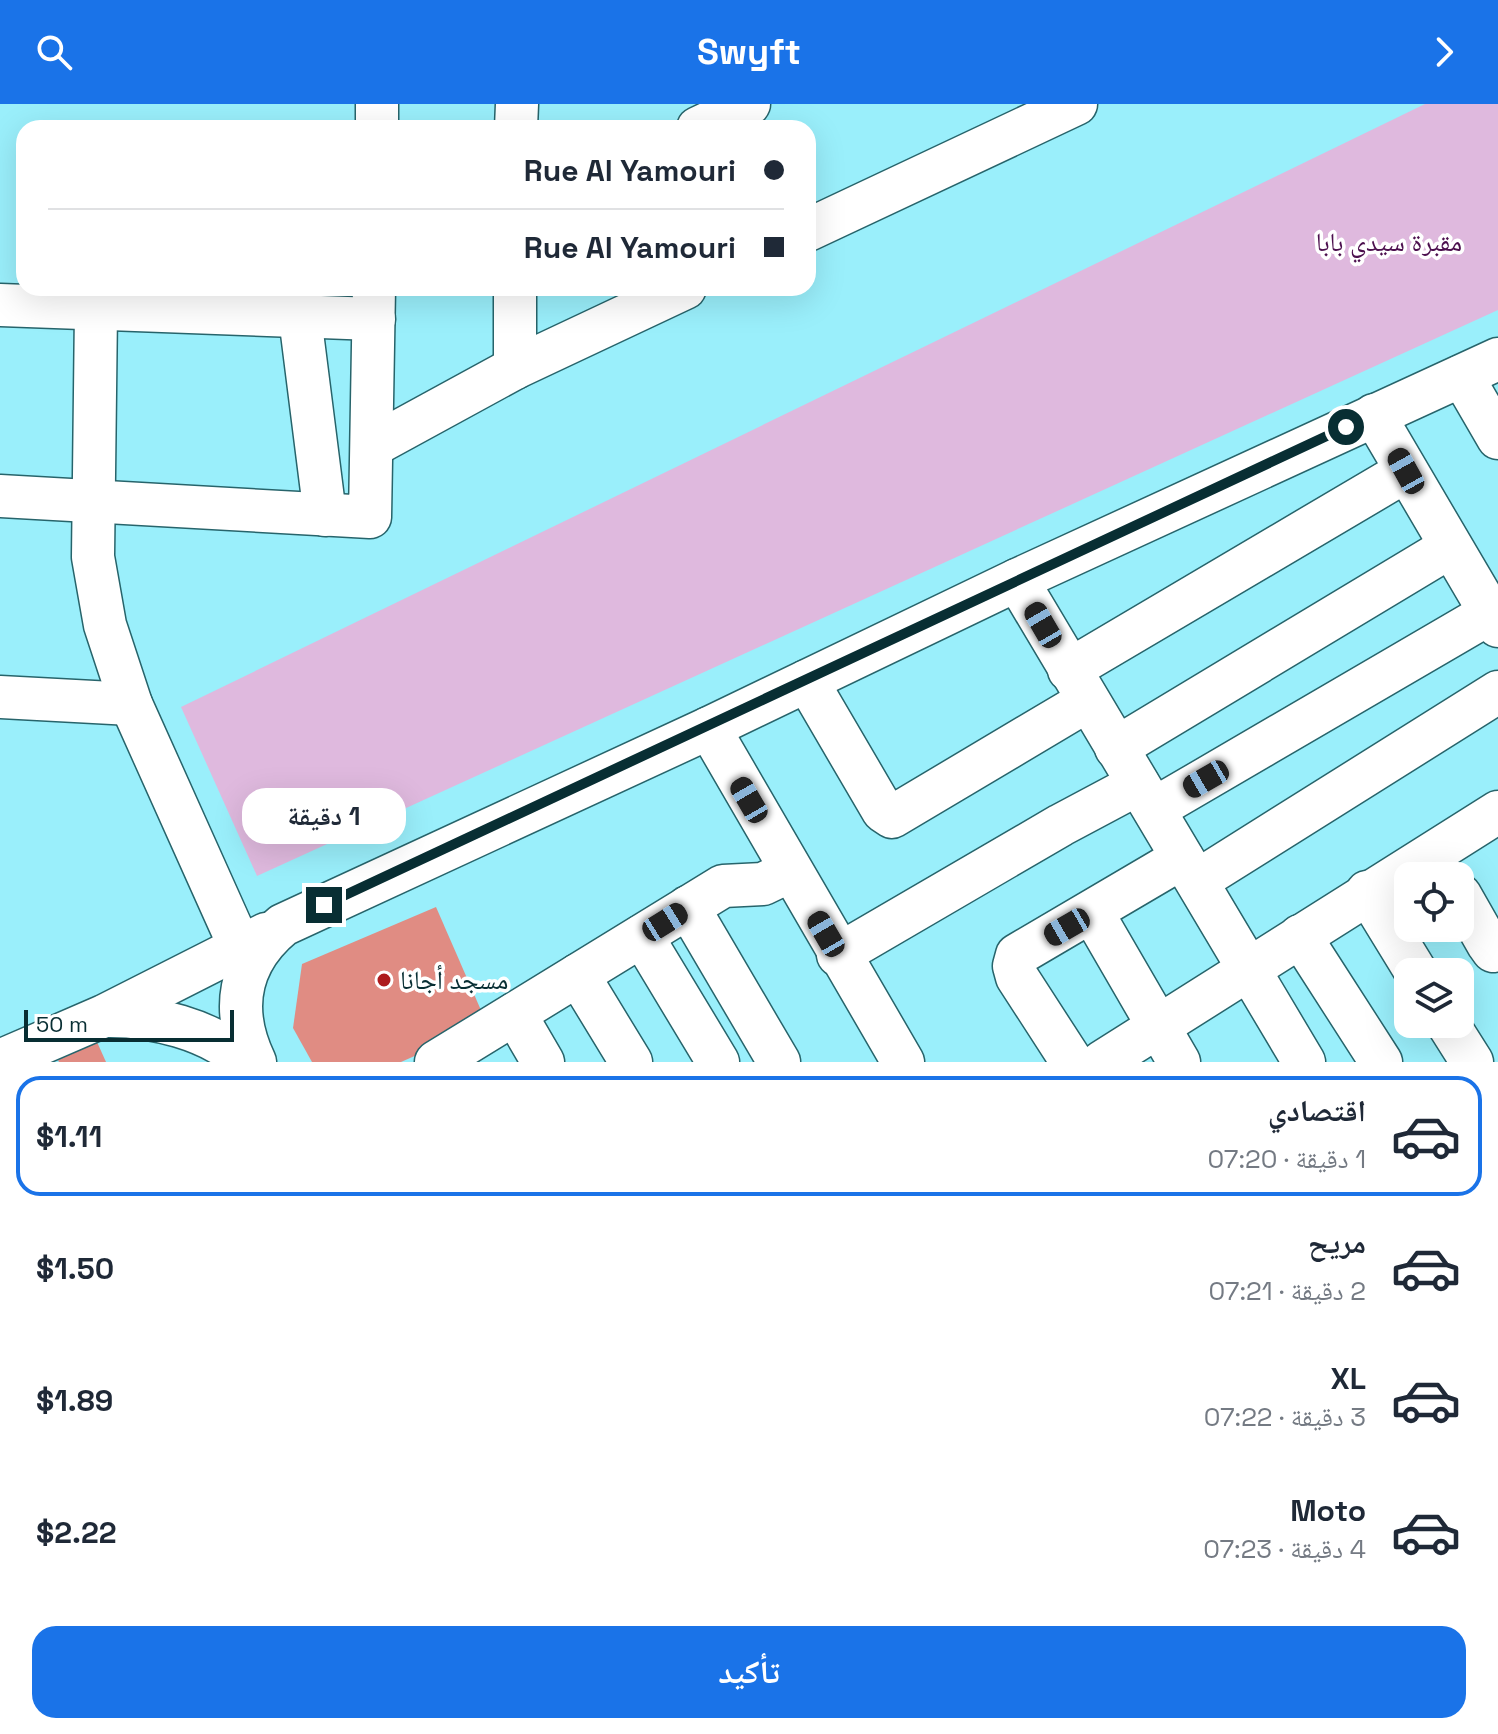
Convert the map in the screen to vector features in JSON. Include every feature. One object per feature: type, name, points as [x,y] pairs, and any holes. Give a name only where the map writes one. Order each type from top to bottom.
[{"type":"street","points":[[715,120],[749,104]]},
{"type":"street","points":[[816,226],[1076,104]]},
{"type":"street","points":[[515,296],[515,368]]},
{"type":"street","points":[[372,446],[515,368],[668,296]]},
{"type":"street","points":[[0,305],[300,317],[374,303],[370,517],[0,496]]},
{"type":"street","points":[[96,310],[93,557],[105,625],[208,963]]},
{"type":"street","points":[[300,317],[325,515]]},
{"type":"street","points":[[0,1061],[104,1016],[283,925],[709,728],[1017,580],[1480,368],[1498,438]]},
{"type":"street","points":[[838,955],[1061,825],[1146,797],[1494,619],[1374,415]]},
{"type":"street","points":[[807,681],[883,811],[892,817],[1078,686],[1406,471]]},
{"type":"street","points":[[1116,748],[1450,547]]},
{"type":"street","points":[[1017,580],[1304,1062]]},
{"type":"street","points":[[1072,1062],[1014,966],[1017,955],[1092,912],[1189,870],[1498,692]]},
{"type":"street","points":[[0,697],[131,704]]},
{"type":"street","points":[[709,728],[838,955],[903,1062]]},
{"type":"street","points":[[1443,862],[1498,812]]},
{"type":"street","points":[[452,1058],[515,1014],[723,886],[763,884],[790,871]]},
{"type":"street","points":[[1102,1062],[1250,970],[1367,892],[1394,882]]},
{"type":"street","points":[[1367,892],[1407,958]]},
{"type":"street","points":[[688,907],[779,1062]]},
{"type":"street","points":[[1092,912],[1179,1062]]},
{"type":"street","points":[[1474,917],[1496,952]]},
{"type":"street","points":[[104,1016],[152,1018],[188,1030],[215,1034],[224,1031],[240,998],[251,960],[283,925]]},
{"type":"street","points":[[642,936],[718,1062]]},
{"type":"street","points":[[1300,936],[1381,1062]]},
{"type":"street","points":[[246,1062],[222,1045],[170,1020],[163,1007],[165,993],[208,963],[233,969],[244,1037],[255,1062]]},
{"type":"street","points":[[578,975],[631,1062]]},
{"type":"street","points":[[515,1014],[543,1062]]},
{"type":"street","points":[[1457,1038],[1472,1062]]},
{"type":"green space","name":"مقبرة سيدي بابا","points":[[1425,104],[1498,104],[1498,310],[257,876],[181,707]]},
{"type":"building","name":"مسجد أجانا","points":[[436,907],[487,1024],[401,1062],[312,1062],[293,1028],[302,964]]},
{"type":"building","points":[[97,1042],[106,1062],[58,1060]]},
{"type":"place","name":"مسجد أجانا","points":[[384,980]]},
{"type":"route","points":[[324,905],[709,728],[1346,427]]}]
